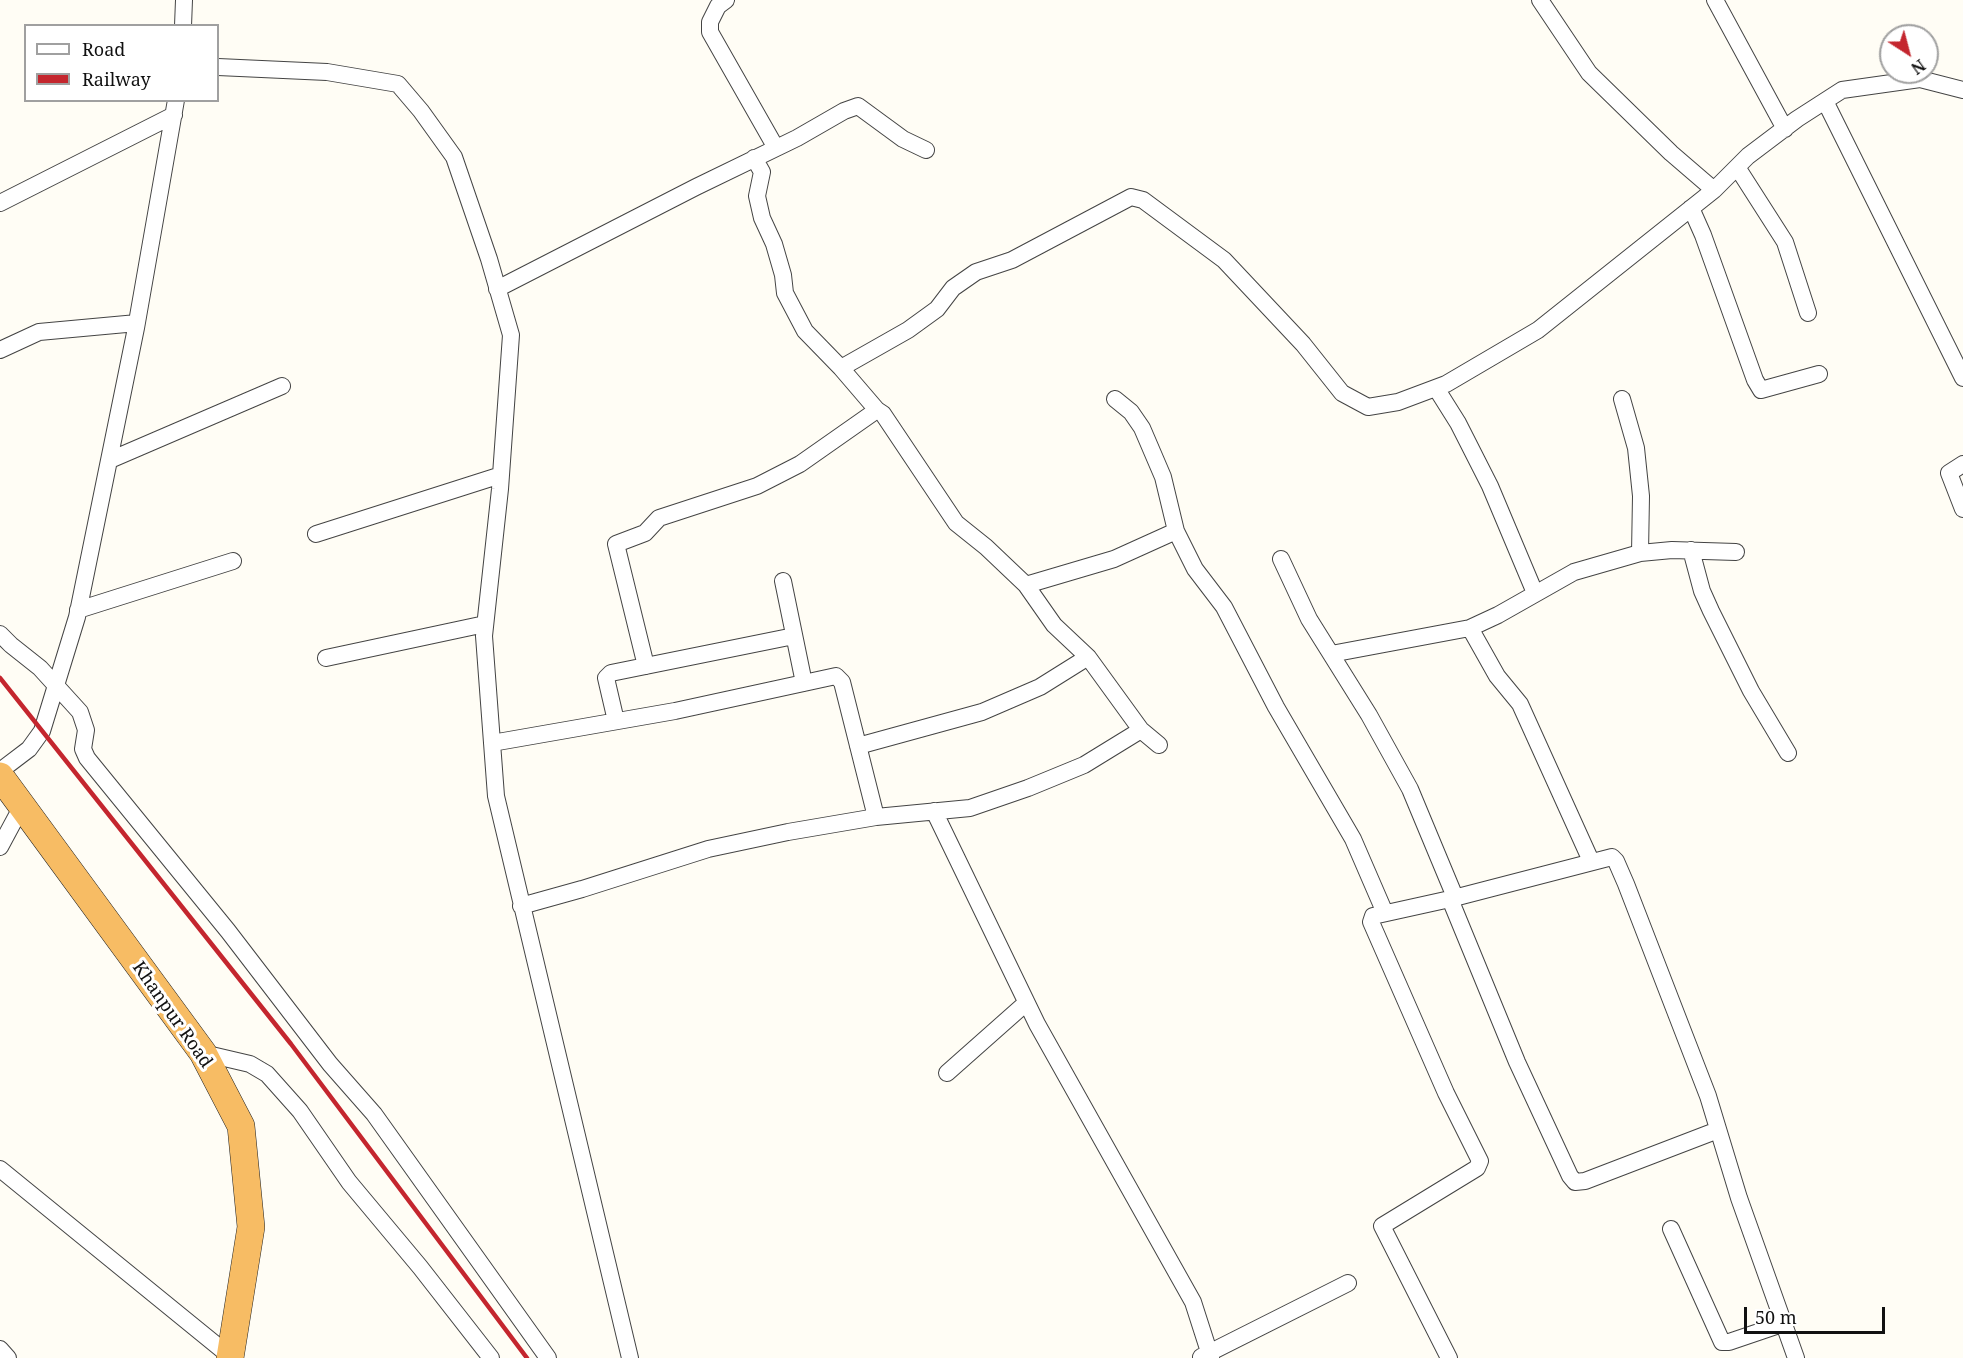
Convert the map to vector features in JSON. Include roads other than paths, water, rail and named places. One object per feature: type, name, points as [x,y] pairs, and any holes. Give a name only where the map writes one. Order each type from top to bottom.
[{"type":"highway","name":"Khanpur Road","points":[[0,776],[203,1053],[241,1126],[251,1227],[230,1357]]},
{"type":"street","points":[[183,24],[184,0]]},
{"type":"street","points":[[726,0],[718,6],[710,21],[710,32],[776,148]]},
{"type":"street","points":[[1540,0],[1589,73],[1671,153],[1714,190]]},
{"type":"street","points":[[1715,0],[1785,129]]},
{"type":"street","points":[[219,68],[327,72],[398,84],[421,111],[454,157],[497,289],[511,335],[501,475],[484,636],[496,796],[630,1358]]},
{"type":"street","points":[[841,368],[908,330],[937,309],[953,288],[976,272],[1012,260],[1131,197],[1143,200],[1224,260],[1303,344],[1342,393],[1368,408],[1398,402],[1436,387],[1538,330],[1714,190],[1748,156],[1842,90],[1920,79],[1963,90]]},
{"type":"street","points":[[1826,101],[1963,378]]},
{"type":"street","points":[[497,289],[797,138],[843,111],[858,106],[903,139],[926,150]]},
{"type":"street","points":[[0,203],[175,108]]},
{"type":"street","points":[[0,771],[29,749],[42,731],[78,610],[137,323],[175,108]]},
{"type":"street","points":[[754,158],[762,172],[757,196],[762,218],[774,244],[783,274],[785,293],[805,331],[883,414],[956,523],[987,547],[1026,585],[1054,625],[1088,657],[1141,730],[1159,745]]},
{"type":"street","points":[[1737,167],[1785,242],[1808,313]]},
{"type":"street","points":[[1691,208],[1703,235],[1755,380],[1761,390],[1820,374]]},
{"type":"street","points":[[0,350],[39,332],[137,323]]},
{"type":"street","points":[[110,460],[282,386]]},
{"type":"street","points":[[1436,387],[1458,423],[1490,486],[1535,593]]},
{"type":"street","points":[[1115,399],[1131,412],[1143,428],[1163,477],[1176,531],[1195,569],[1224,607],[1276,708],[1353,839],[1385,914]]},
{"type":"street","points":[[1622,399],[1636,448],[1641,496],[1640,553]]},
{"type":"street","points":[[646,666],[616,544],[645,533],[659,518],[757,486],[800,464],[877,410]]},
{"type":"street","points":[[1963,464],[1949,473],[1963,509]]},
{"type":"street","points":[[316,534],[501,475]]},
{"type":"street","points":[[1026,585],[1114,559],[1176,531]]},
{"type":"street","points":[[1331,654],[1470,628],[1498,615],[1574,572],[1640,553],[1672,550],[1736,552]]},
{"type":"street","points":[[1691,550],[1702,591],[1711,611],[1751,691],[1788,753]]},
{"type":"street","points":[[1281,559],[1309,619],[1369,715],[1410,789],[1517,1062],[1570,1176],[1575,1182],[1584,1181],[1718,1130]]},
{"type":"street","points":[[78,610],[233,561]]},
{"type":"street","points":[[783,581],[804,683]]},
{"type":"street","points":[[326,658],[485,624]]},
{"type":"street","points":[[1470,628],[1497,676],[1520,704],[1591,861]]},
{"type":"street","points":[[0,634],[40,668],[80,712],[86,730],[82,744],[87,758],[228,931],[330,1064],[374,1114],[548,1358]]},
{"type":"street","points":[[616,721],[606,678],[611,673],[794,636]]},
{"type":"street","points":[[858,746],[982,712],[1040,687],[1088,657]]},
{"type":"street","points":[[492,743],[675,711],[836,676],[842,682],[876,817]]},
{"type":"street","points":[[521,906],[708,849],[876,817],[970,807],[1028,788],[1084,765],[1141,730]]},
{"type":"street","points":[[0,847],[22,806]]},
{"type":"street","points":[[934,811],[1026,1003],[1193,1302],[1206,1356],[1347,1283]]},
{"type":"street","points":[[1449,1358],[1382,1226],[1477,1168],[1480,1161],[1446,1094],[1371,922],[1373,916],[1611,857],[1616,861],[1708,1096],[1739,1198],[1796,1358]]},
{"type":"street","points":[[947,1073],[1026,1003]]},
{"type":"street","points":[[203,1053],[250,1064],[267,1074],[300,1111],[349,1182],[420,1267],[491,1358]]},
{"type":"street","points":[[0,1169],[230,1357]]},
{"type":"street","points":[[1671,1229],[1722,1342],[1729,1342],[1785,1323]]},
{"type":"street","points":[[0,1348],[8,1358]]},
{"type":"railway","points":[[0,678],[291,1044],[527,1358]]}]
